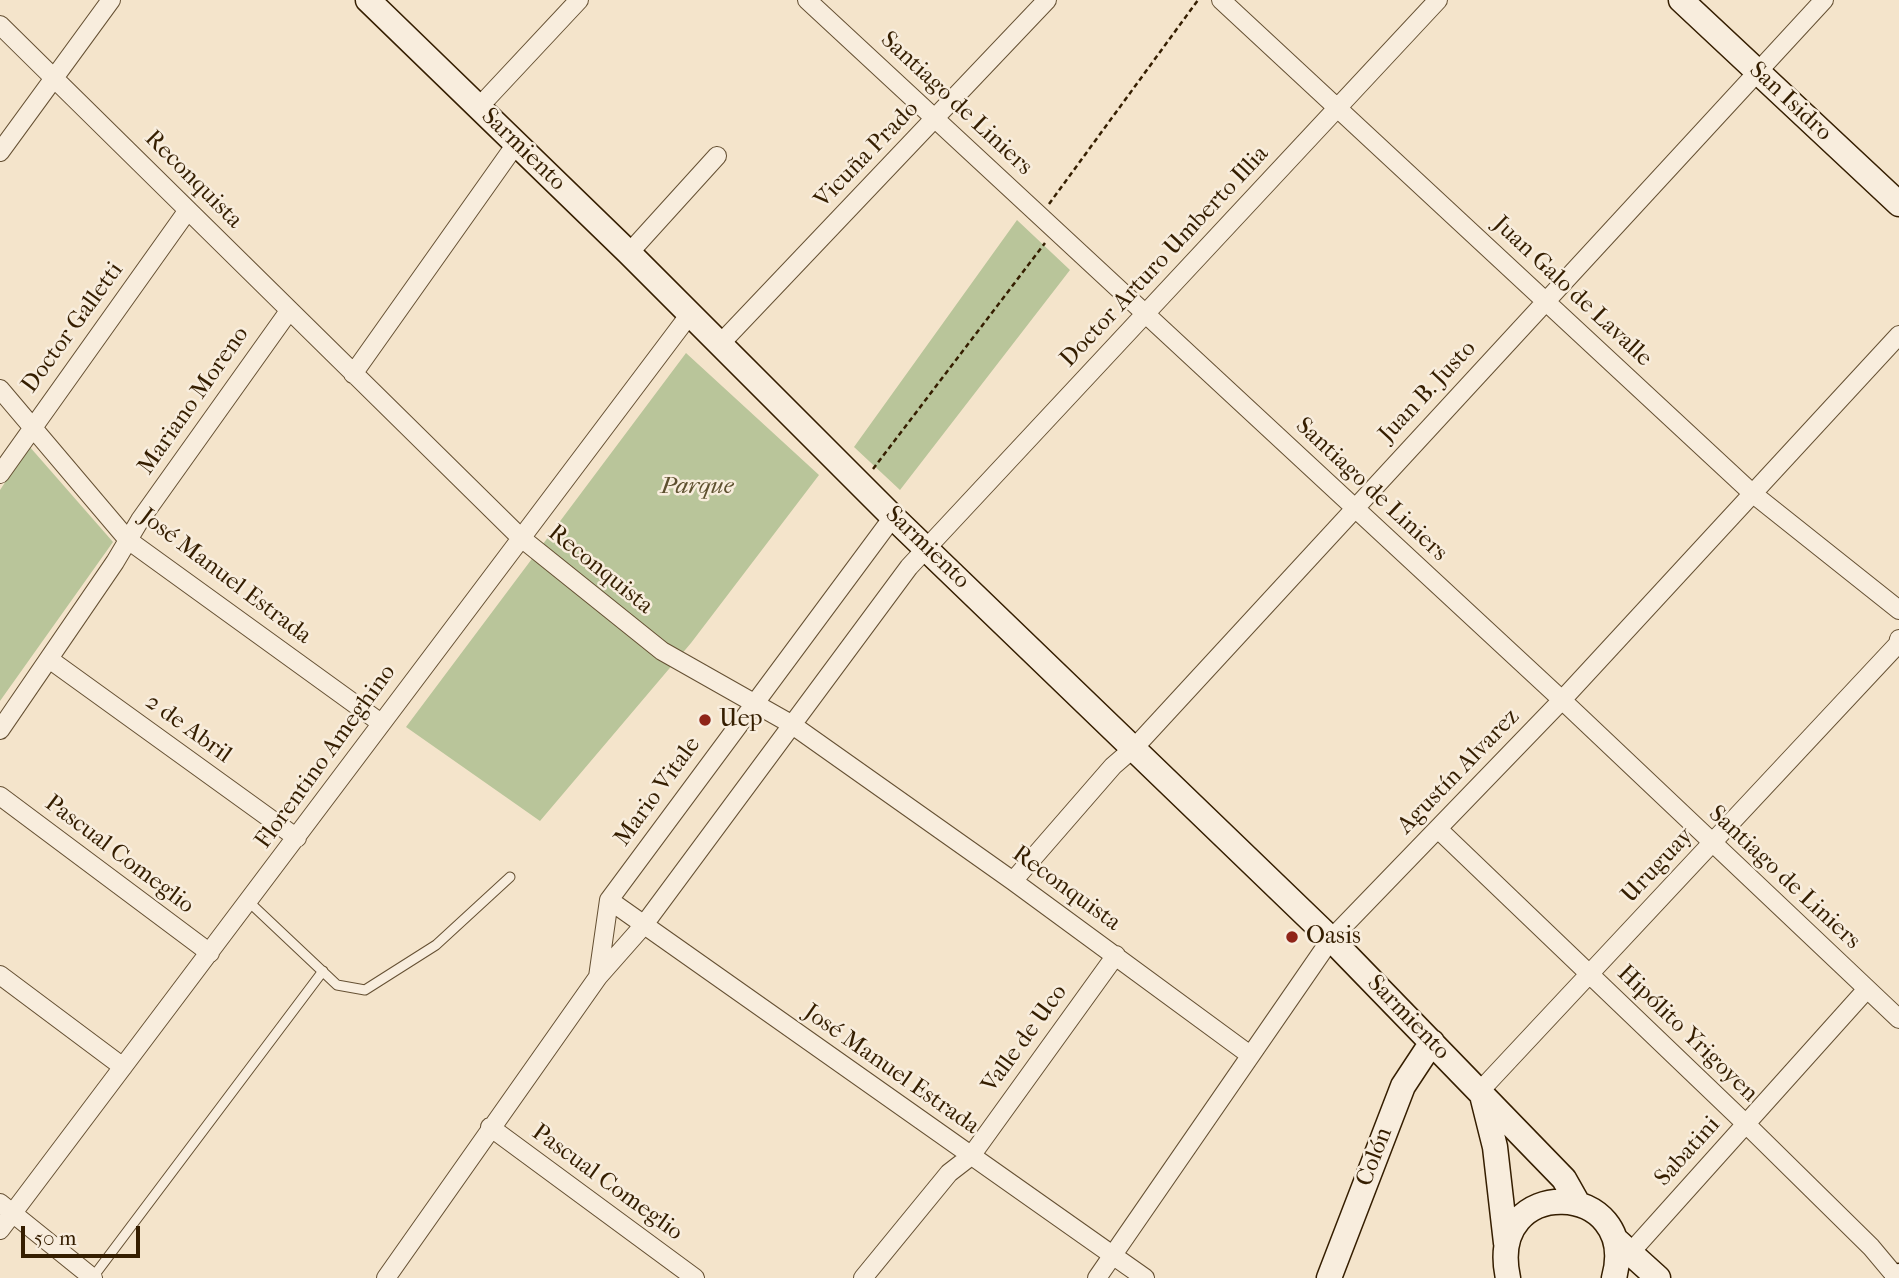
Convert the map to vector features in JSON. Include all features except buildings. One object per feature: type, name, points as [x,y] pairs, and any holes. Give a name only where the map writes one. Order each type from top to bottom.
[{"type":"street","points":[[0,152],[111,0]]},
{"type":"street","name":"Sarmiento","points":[[368,0],[721,343],[893,517],[1135,747],[1331,939],[1564,1179],[1577,1202]]},
{"type":"street","points":[[478,107],[579,0]]},
{"type":"street","name":"Santiago de Liniers","points":[[807,0],[1562,700],[1899,1019]]},
{"type":"street","name":"Vicuña Prado","points":[[721,343],[1047,0]]},
{"type":"street","name":"Juan Galo de Lavalle","points":[[1221,0],[1752,493],[1899,610]]},
{"type":"street","name":"Doctor Arturo Umberto Illia","points":[[927,548],[1438,0]]},
{"type":"street","name":"San Isidro","points":[[1681,0],[1899,204]]},
{"type":"street","name":"Juan B. Justo","points":[[1013,881],[1113,765],[1135,747],[1824,0]]},
{"type":"street","name":"Reconquista","points":[[0,25],[520,537],[662,650],[791,724],[1013,881],[1250,1055]]},
{"type":"street","points":[[352,374],[516,144]]},
{"type":"street","points":[[629,253],[717,156]]},
{"type":"street","name":"Doctor Galletti","points":[[0,474],[188,210]]},
{"type":"street","name":"Mariano Moreno","points":[[0,730],[128,540],[289,311]]},
{"type":"street","name":"Florentino Ameghino","points":[[0,1230],[7,1208],[123,1067],[690,314]]},
{"type":"street","name":"Agustín Alvarez","points":[[1097,1278],[1331,939],[1562,700],[1899,335]]},
{"type":"street","name":"José Manuel Estrada","points":[[0,389],[128,540],[381,723]]},
{"type":"street","name":"Mario Vitale","points":[[598,977],[609,900],[893,517]]},
{"type":"street","name":"Mario Vitale","points":[[386,1278],[598,977],[643,926],[791,724],[909,567],[927,548]]},
{"type":"street","name":"Uruguay","points":[[1481,1096],[1899,639]]},
{"type":"street","name":"2 de Abril","points":[[49,659],[297,838]]},
{"type":"street","name":"Pascual Comeglio","points":[[0,796],[209,953]]},
{"type":"street","name":"Hipólito Yrigoyen","points":[[1438,829],[1746,1124],[1898,1277]]},
{"type":"street","name":"José Manuel Estrada","points":[[609,900],[1145,1278]]},
{"type":"street","name":"Valle de Uco","points":[[863,1278],[949,1173],[971,1156],[1116,956]]},
{"type":"street","points":[[0,975],[123,1067]]},
{"type":"street","name":"Sabatini","points":[[1623,1247],[1746,1124],[1867,989]]},
{"type":"street","name":"Colón","points":[[1329,1278],[1403,1086],[1432,1042]]},
{"type":"street","name":"Sarmiento","points":[[1481,1096],[1495,1147],[1506,1243],[1504,1260],[1508,1278]]},
{"type":"street","name":"Pascual Comeglio","points":[[490,1127],[695,1278]]},
{"type":"street","points":[[1506,1243],[1514,1226],[1534,1208],[1559,1200],[1577,1202],[1604,1220],[1623,1247],[1658,1278]]},
{"type":"street","points":[[7,1208],[93,1278]]},
{"type":"street","points":[[1614,1278],[1618,1253],[1623,1247]]},
{"type":"lane","points":[[249,902],[337,985],[365,990],[436,945],[510,877]]},
{"type":"lane","points":[[93,1278],[323,971]]},
{"type":"path","points":[[1041,215],[1198,0]]},
{"type":"path","points":[[862,484],[1056,229]]},
{"type":"green space","points":[[1017,220],[1070,270],[900,490],[854,447]]},
{"type":"green space","name":"Parque","points":[[686,353],[819,475],[691,643],[540,821],[406,727]]},
{"type":"green space","points":[[29,446],[113,542],[0,701],[0,490]]},
{"type":"place","name":"Uep","points":[[705,720]]},
{"type":"place","name":"Oasis","points":[[1292,937]]}]
